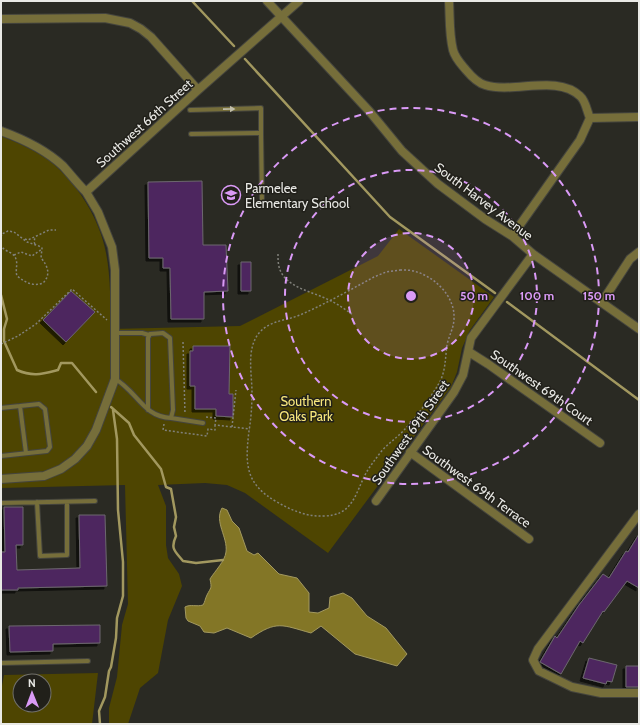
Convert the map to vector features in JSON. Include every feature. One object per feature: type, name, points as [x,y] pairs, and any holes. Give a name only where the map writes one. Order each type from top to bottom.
[{"type":"street","name":"South Harvey Avenue","points":[[268,1],[370,112],[402,151],[438,184],[485,220],[512,236],[533,254],[639,329]]},
{"type":"street","name":"Southwest 66th Street","points":[[86,192],[299,1]]},
{"type":"street","points":[[449,1],[450,32],[454,51],[460,63],[472,76],[485,85],[501,88],[559,86],[570,88],[582,97],[590,118],[580,140],[512,236]]},
{"type":"street","points":[[1,19],[105,18],[130,23],[141,29],[151,38],[198,90]]},
{"type":"street","points":[[590,118],[639,117]]},
{"type":"street","points":[[1,131],[20,138],[47,154],[62,166],[86,192],[98,212],[112,247],[115,270],[116,334],[115,379],[96,430],[87,446],[75,459],[61,469],[44,476],[1,479]]},
{"type":"street","points":[[602,302],[630,259],[639,252]]},
{"type":"street","name":"Southwest 69th Street","points":[[376,501],[454,392],[463,375],[471,338],[533,254]]},
{"type":"street","name":"Southwest 69th Court","points":[[469,352],[600,443]]},
{"type":"street","name":"Southwest 69th Terrace","points":[[410,452],[529,539]]},
{"type":"street","points":[[639,514],[538,650],[533,660],[539,671],[572,687],[601,693],[639,693]]},
{"type":"lane","points":[[190,110],[261,108],[262,203]]},
{"type":"lane","points":[[191,134],[261,132]]},
{"type":"lane","points":[[116,334],[142,333],[149,335],[164,333],[170,338],[173,410],[170,418]]},
{"type":"lane","points":[[148,410],[149,335]]},
{"type":"lane","points":[[115,379],[122,383],[153,414],[203,423]]},
{"type":"lane","points":[[1,408],[39,404],[45,409],[50,447],[47,451],[1,456]]},
{"type":"lane","points":[[20,406],[26,453]]},
{"type":"lane","points":[[1,503],[95,501]]},
{"type":"lane","points":[[37,502],[40,556],[67,555],[67,502]]},
{"type":"lane","points":[[1,663],[88,661]]},
{"type":"path","points":[[23,239],[28,240],[49,230],[56,230]]},
{"type":"path","points":[[1,237],[2,234],[8,231],[14,232],[27,242],[42,248]]},
{"type":"path","points":[[35,237],[35,244]]},
{"type":"path","points":[[1,246],[4,250],[14,255],[16,259],[15,270],[17,276],[26,282],[38,285],[43,284],[47,279],[48,274],[47,265],[41,258],[42,248]]},
{"type":"path","points":[[14,255],[21,252],[32,256],[42,248]]},
{"type":"path","points":[[278,254],[281,272],[291,282],[305,291],[329,300],[353,315]]},
{"type":"path","points":[[393,270],[410,270],[417,272],[433,281],[445,292],[452,305],[454,317],[453,328],[447,346],[445,368],[438,386],[409,425],[382,451],[366,473],[354,501],[347,508],[337,514],[328,516],[307,514],[285,507],[258,488],[250,472],[246,459],[250,429],[252,391],[251,352],[254,341],[263,328],[274,322],[300,315],[374,277],[393,270]]},
{"type":"path","points":[[1,344],[36,324],[72,288],[109,322]]},
{"type":"path","points":[[183,342],[184,414],[191,415]]},
{"type":"path","points":[[232,427],[236,390]]},
{"type":"path","points":[[204,417],[216,418],[216,425],[250,429]]},
{"type":"green space","name":"Southern Oaks Park","points":[[1,136],[32,150],[50,161],[69,180],[86,202],[99,227],[108,262],[111,329],[240,326],[378,256],[399,229],[494,297],[470,330],[462,348],[457,372],[451,387],[328,553],[245,493],[227,485],[205,483],[158,485],[166,506],[166,545],[168,558],[179,574],[182,586],[168,620],[158,673],[140,688],[128,724],[109,724],[109,708],[117,677],[122,625],[128,604],[125,485],[1,488]]},
{"type":"green space","points":[[98,673],[92,724],[1,724],[1,691],[4,675],[12,675],[12,713],[52,713],[52,674]]},
{"type":"shaded area","points":[[222,508],[227,510],[232,521],[239,528],[247,551],[254,555],[258,553],[279,574],[297,578],[309,593],[309,612],[318,613],[329,608],[330,597],[343,593],[352,598],[367,616],[386,628],[407,654],[397,666],[355,654],[321,626],[311,633],[286,626],[274,626],[267,628],[251,638],[227,628],[214,633],[204,632],[200,626],[188,621],[186,618],[185,607],[203,605],[211,588],[210,579],[222,562],[226,552],[225,541],[220,524],[220,513]]},
{"type":"building","points":[[202,181],[203,245],[226,245],[228,291],[204,292],[204,319],[171,319],[170,268],[163,268],[163,258],[149,258],[148,182]]},
{"type":"building","points":[[241,262],[251,262],[251,291],[241,291]]},
{"type":"building","points":[[71,291],[95,312],[66,342],[43,320]]},
{"type":"building","points":[[193,346],[230,346],[229,394],[233,394],[233,417],[216,416],[216,409],[195,409],[195,386],[190,386],[190,351],[193,351]]},
{"type":"building","points":[[4,507],[23,507],[23,545],[16,545],[17,570],[80,568],[79,515],[105,515],[107,586],[18,588],[18,590],[1,590],[1,552],[5,552]]},
{"type":"building","points":[[639,534],[639,588],[627,581],[604,612],[603,611],[583,643],[580,641],[561,674],[540,662],[555,636],[557,638],[579,605],[603,574],[609,578]]},
{"type":"building","points":[[100,625],[100,643],[53,644],[53,651],[10,652],[9,626]]},
{"type":"building","points":[[589,658],[617,665],[612,682],[607,681],[606,684],[583,678]]},
{"type":"building","points":[[626,666],[639,666],[639,687],[626,687]]},
{"type":"waterway","points":[[192,1],[234,46]]},
{"type":"waterway","points":[[245,59],[390,217],[495,293]]},
{"type":"waterway","points":[[1,295],[7,319],[4,329],[4,341],[17,370],[28,374],[42,374],[58,370],[61,363],[72,363],[96,392]]},
{"type":"waterway","points":[[507,302],[639,400]]},
{"type":"waterway","points":[[111,407],[129,423],[134,435],[161,469],[166,487],[171,489],[176,517],[174,527],[176,536],[173,544],[174,550],[183,561],[196,563],[223,560]]},
{"type":"waterway","points":[[100,724],[99,711],[105,697],[116,638],[117,618],[123,596],[123,562],[118,510],[117,439],[113,410]]},
{"type":"place","name":"Parmelee Elementary School","points":[[231,195]]}]
